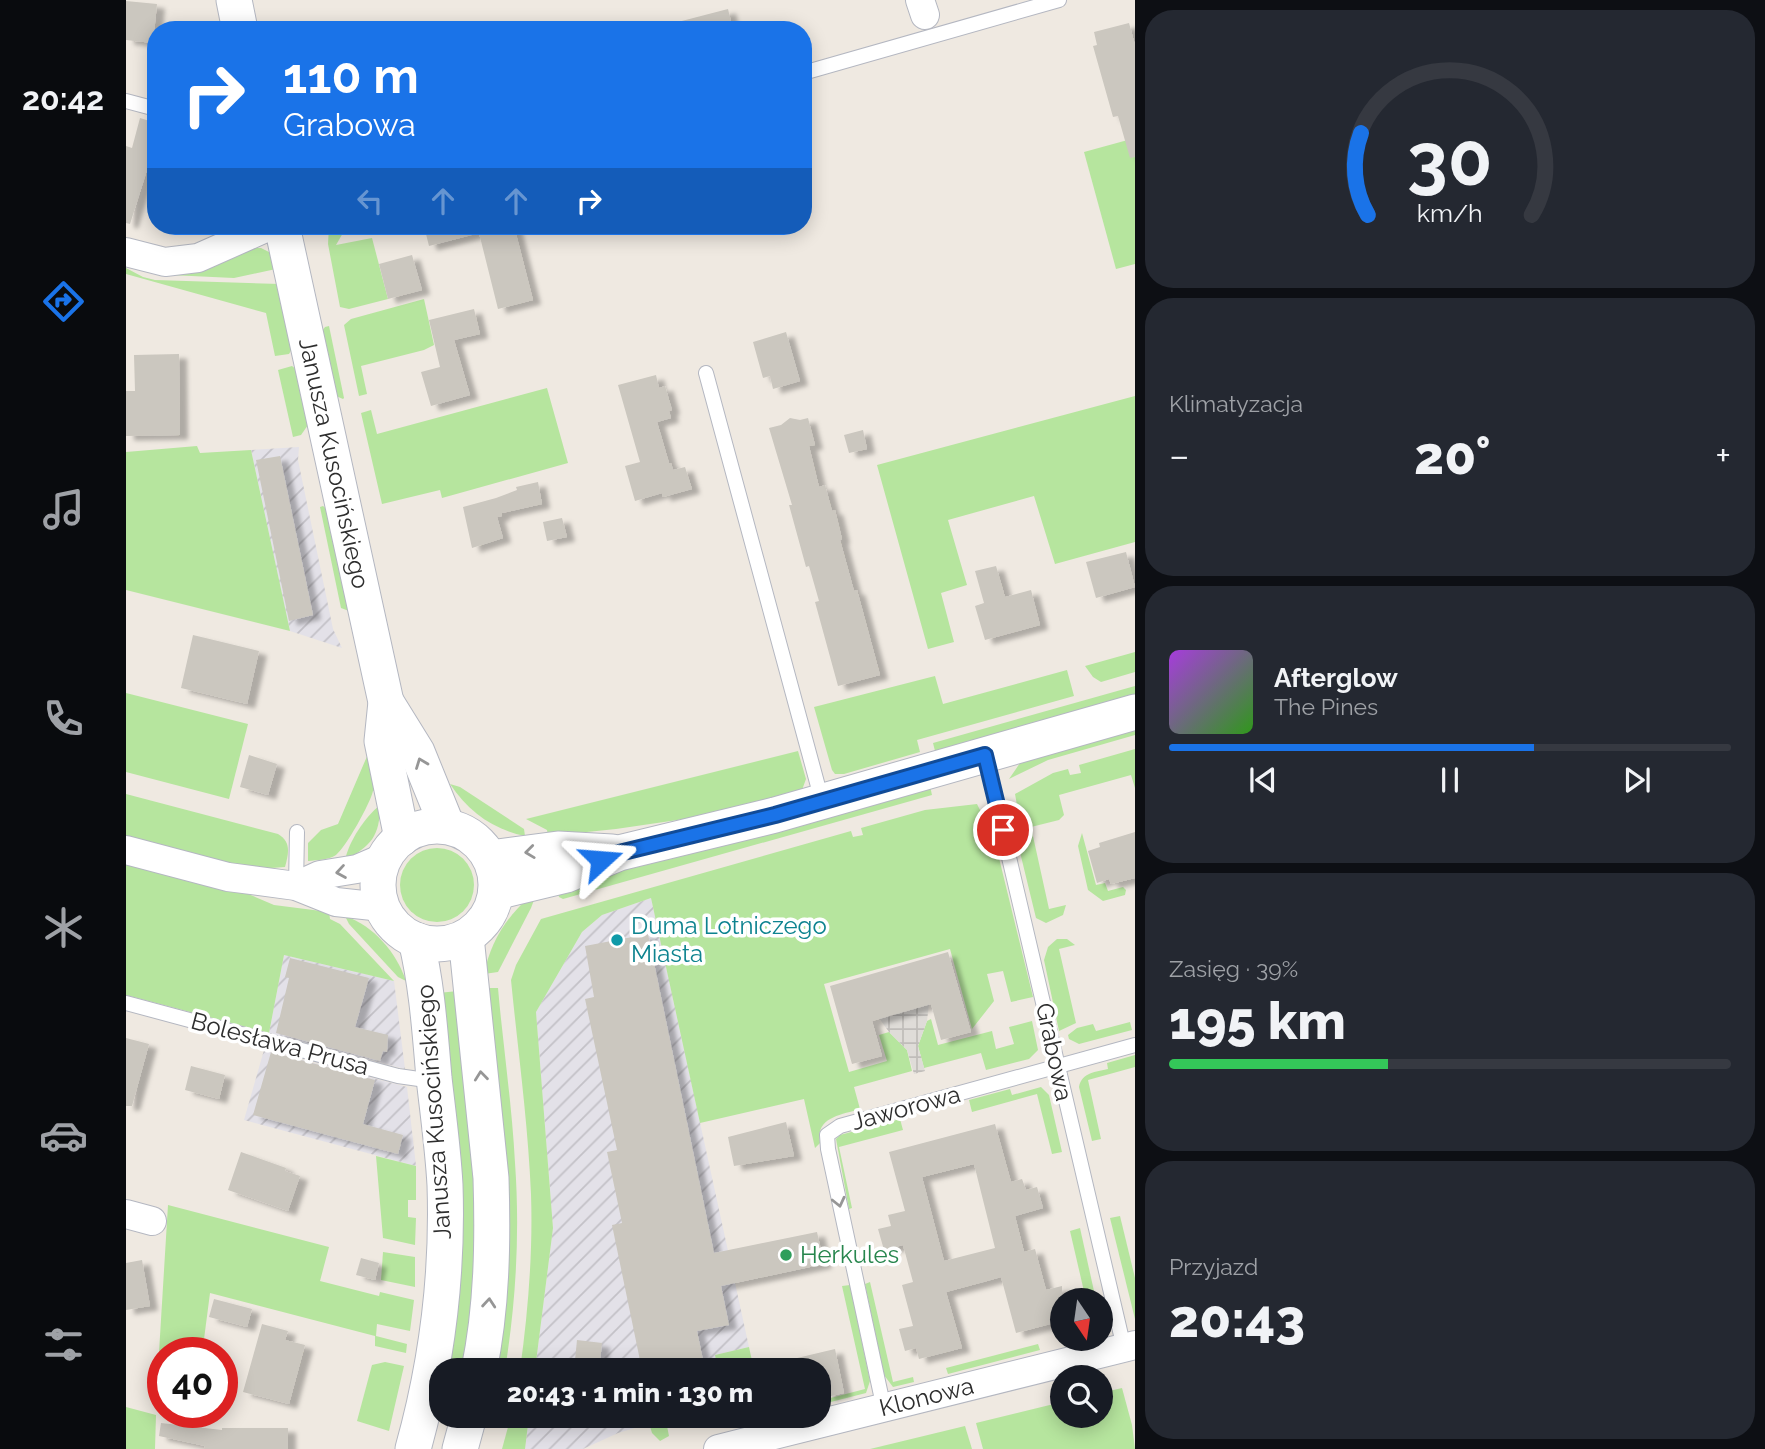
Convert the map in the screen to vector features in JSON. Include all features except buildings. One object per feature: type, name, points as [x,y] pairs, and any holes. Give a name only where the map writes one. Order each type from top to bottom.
[{"type":"street","points":[[234,0],[238,21]]},
{"type":"street","points":[[126,252],[165,262],[198,258],[250,235]]},
{"type":"street","name":"Janusza Kusocińskiego","points":[[284,235],[386,702],[382,741],[393,847]]},
{"type":"street","name":"Janusza Kusocińskiego","points":[[386,702],[417,752],[447,827]]},
{"type":"street","points":[[496,892],[566,875],[619,853],[822,802],[1135,712]]},
{"type":"street","points":[[296,886],[320,875],[357,870],[416,830],[431,826],[447,827],[464,832],[479,843],[490,858],[495,874],[496,892],[491,909],[481,925],[466,937],[450,943],[433,944],[416,940],[400,931],[382,908],[378,885],[380,871],[393,847]]},
{"type":"street","points":[[490,858],[558,849],[619,853]]},
{"type":"street","points":[[126,850],[228,877],[296,886],[336,902],[382,908]]},
{"type":"street","name":"Janusza Kusocińskiego","points":[[466,937],[492,1205],[489,1305],[481,1358]]},
{"type":"street","name":"Janusza Kusocińskiego","points":[[413,1449],[434,1357],[445,1266],[444,1182],[424,980],[416,940]]},
{"type":"street","name":"Klonowa","points":[[718,1449],[785,1441],[884,1409],[1129,1347]]},
{"type":"street","points":[[460,1449],[466,1428]]},
{"type":"lane","points":[[812,70],[1059,0]]},
{"type":"lane","points":[[126,101],[147,106]]},
{"type":"lane","points":[[706,373],[822,802]]},
{"type":"lane","name":"Grabowa","points":[[985,755],[1058,1066],[1129,1347]]},
{"type":"lane","points":[[296,886],[297,832]]},
{"type":"lane","name":"Bolesława Prusa","points":[[126,1003],[398,1076],[435,1082]]},
{"type":"lane","name":"Jaworowa","points":[[884,1409],[827,1135],[840,1126],[1135,1045]]},
{"type":"shaded area","points":[[299,447],[298,460],[333,629],[342,648],[290,631],[251,450]]},
{"type":"shaded area","points":[[651,898],[749,1347],[715,1355],[716,1358],[537,1358],[553,1228],[536,1012],[582,932],[602,915]]},
{"type":"shaded area","points":[[284,955],[394,981],[405,1069],[269,1033]]},
{"type":"shaded area","points":[[929,1004],[927,1021],[918,1046],[925,1071],[914,1074],[907,1050],[879,1018]]},
{"type":"shaded area","points":[[264,1050],[407,1087],[416,1166],[244,1120]]},
{"type":"shaded area","points":[[528,1428],[635,1428],[583,1449],[525,1449]]},
{"type":"green space","points":[[1135,138],[1135,264],[1116,269],[1084,152]]},
{"type":"green space","points":[[328,235],[342,235],[336,245],[372,238],[388,299],[349,309],[340,307]]},
{"type":"green space","points":[[253,248],[261,248],[271,253],[276,269],[234,278],[170,275],[207,269]]},
{"type":"green space","points":[[126,268],[155,280],[280,284],[293,347],[289,354],[275,356],[266,313],[126,274]]},
{"type":"green space","points":[[424,299],[434,345],[361,366],[367,394],[359,396],[344,325],[351,319]]},
{"type":"green space","points":[[329,326],[343,399],[336,396],[320,334]]},
{"type":"green space","points":[[292,366],[298,371],[309,417],[308,425],[301,435],[293,437],[278,370]]},
{"type":"green space","points":[[547,388],[568,463],[442,498],[440,490],[382,504],[361,413],[371,410],[377,434]]},
{"type":"green space","points":[[1135,396],[1135,542],[1055,564],[1034,496],[948,520],[967,585],[941,593],[954,642],[928,649],[877,465]]},
{"type":"green space","points":[[197,446],[200,453],[251,450],[290,631],[126,590],[126,452]]},
{"type":"green space","points":[[323,506],[329,511],[349,611],[341,608],[320,507]]},
{"type":"green space","points":[[1135,652],[1135,672],[1101,682],[1093,677],[1085,666]]},
{"type":"green space","points":[[1067,670],[1074,696],[917,740],[920,752],[844,774],[835,774],[832,770],[814,707],[935,676],[943,704]]},
{"type":"green space","points":[[1135,686],[1135,698],[936,755],[933,743]]},
{"type":"green space","points":[[126,693],[248,724],[229,799],[126,772]]},
{"type":"green space","points":[[1135,728],[1135,735],[1048,760],[1009,779],[1020,763]]},
{"type":"green space","points":[[1135,749],[1135,788],[1131,775],[1059,795],[1064,815],[1059,820],[1031,827],[1049,909],[1066,905],[1063,915],[1046,923],[1036,918],[1009,807],[1017,805],[1015,794],[1053,773],[1068,769],[1070,775],[1081,773],[1079,765]]},
{"type":"green space","points":[[798,751],[806,779],[802,790],[739,811],[548,836],[547,830],[526,819]]},
{"type":"green space","points":[[368,754],[377,790],[373,791],[357,825],[336,855],[308,861],[308,843],[321,830],[338,824]]},
{"type":"green space","points":[[450,784],[460,787],[524,829],[525,836],[502,829],[482,818]]},
{"type":"green space","points":[[930,786],[932,795],[563,899],[559,897],[556,886]]},
{"type":"green space","points":[[126,794],[278,834],[285,840],[288,848],[285,867],[242,870],[126,839]]},
{"type":"green space","points":[[977,804],[982,814],[988,813],[1033,997],[1011,1002],[1003,971],[987,974],[994,1001],[972,1029],[950,949],[824,984],[849,1072],[887,1061],[879,1035],[889,1032],[907,1050],[912,1071],[854,1087],[860,1109],[825,1122],[821,1128],[820,1143],[815,1148],[804,1099],[700,1123],[651,898],[602,915],[582,932],[536,1012],[553,1228],[537,1358],[521,1358],[529,1282],[531,1194],[511,980],[516,965],[541,919],[851,831],[853,837],[863,835],[861,828],[925,810]]},
{"type":"green space","points":[[380,805],[378,825],[372,839],[368,845],[345,860],[358,830]]},
{"type":"green space","points":[[1082,833],[1096,885],[1105,883],[1108,891],[1123,887],[1126,890],[1125,895],[1103,901],[1088,890],[1078,846]]},
{"type":"green space","points":[[437,848],[451,851],[463,859],[471,871],[474,885],[471,899],[463,911],[451,919],[437,922],[423,919],[411,911],[403,899],[400,885],[403,871],[411,859],[423,851]]},
{"type":"green space","points":[[126,857],[239,890],[274,905],[329,912],[330,919],[340,924],[394,981],[284,955],[269,1033],[126,995]]},
{"type":"green space","points":[[528,898],[534,900],[531,908],[498,972],[484,974],[490,952],[500,933]]},
{"type":"green space","points":[[345,916],[356,920],[383,941],[406,981],[398,977],[349,924]]},
{"type":"green space","points":[[1057,939],[1067,939],[1075,945],[1059,949],[1076,1023],[1059,1031],[1044,960],[1048,947]]},
{"type":"green space","points":[[486,988],[498,988],[512,1119],[517,1215],[516,1267],[507,1358],[493,1358]]},
{"type":"green space","points":[[458,991],[473,1133],[477,1247],[465,1358],[446,1358],[438,993]]},
{"type":"green space","points":[[931,1019],[938,1045],[992,1031],[996,1049],[1014,1044],[1009,1027],[1032,1021],[1038,1050],[1029,1059],[986,1070],[981,1053],[924,1068],[918,1046],[927,1021]]},
{"type":"green space","points":[[1130,1022],[1132,1030],[1079,1044],[1069,1039],[1068,1035],[1077,1028],[1093,1024],[1096,1031]]},
{"type":"green space","points":[[1135,1055],[1135,1067],[1088,1080],[1101,1139],[1092,1141],[1079,1087],[1083,1078],[1108,1069],[1107,1063]]},
{"type":"green space","points":[[1041,1087],[1049,1095],[1062,1152],[1052,1154],[1037,1094],[972,1112],[969,1100],[1010,1089],[1012,1095]]},
{"type":"green space","points":[[900,1119],[903,1130],[839,1147],[852,1208],[849,1209],[836,1139],[840,1135]]},
{"type":"green space","points":[[376,1156],[416,1166],[416,1200],[408,1200],[408,1217],[416,1218],[415,1245],[383,1238]]},
{"type":"green space","points":[[168,1205],[329,1247],[320,1281],[379,1296],[380,1292],[414,1300],[410,1331],[377,1324],[376,1336],[407,1344],[406,1353],[375,1346],[375,1336],[210,1293],[204,1337],[160,1337]]},
{"type":"green space","points":[[1120,1216],[1135,1278],[1135,1319],[1110,1218]]},
{"type":"green space","points":[[1080,1228],[1093,1288],[1083,1288],[1070,1231]]},
{"type":"green space","points":[[383,1252],[415,1257],[415,1287],[381,1280]]},
{"type":"green space","points":[[870,1282],[893,1382],[913,1377],[914,1382],[893,1387],[884,1375],[865,1284]]},
{"type":"green space","points":[[850,1285],[870,1381],[866,1393],[831,1402],[831,1398],[865,1389],[842,1286]]},
{"type":"green space","points":[[1038,1344],[1040,1350],[948,1374],[946,1368]]},
{"type":"green space","points":[[749,1347],[751,1358],[716,1358],[715,1355]]},
{"type":"green space","points":[[385,1362],[404,1366],[389,1431],[357,1421],[372,1365]]},
{"type":"green space","points":[[1122,1388],[1135,1449],[983,1449],[976,1423],[1050,1405],[1050,1428],[1113,1428],[1113,1390]]},
{"type":"green space","points":[[126,1407],[147,1413],[147,1428],[156,1428],[155,1449],[126,1449]]},
{"type":"green space","points":[[965,1426],[972,1449],[870,1449]]},
{"type":"green space","points":[[508,1428],[528,1428],[525,1449],[502,1449]]},
{"type":"green space","points":[[650,1428],[667,1428],[669,1436],[660,1441]]},
{"type":"place","name":"Duma Lotniczego Miasta","points":[[617,940]]},
{"type":"place","name":"Herkules","points":[[786,1255]]},
{"type":"route","points":[[601,860],[619,853],[775,815],[985,755],[1003,830]]}]
